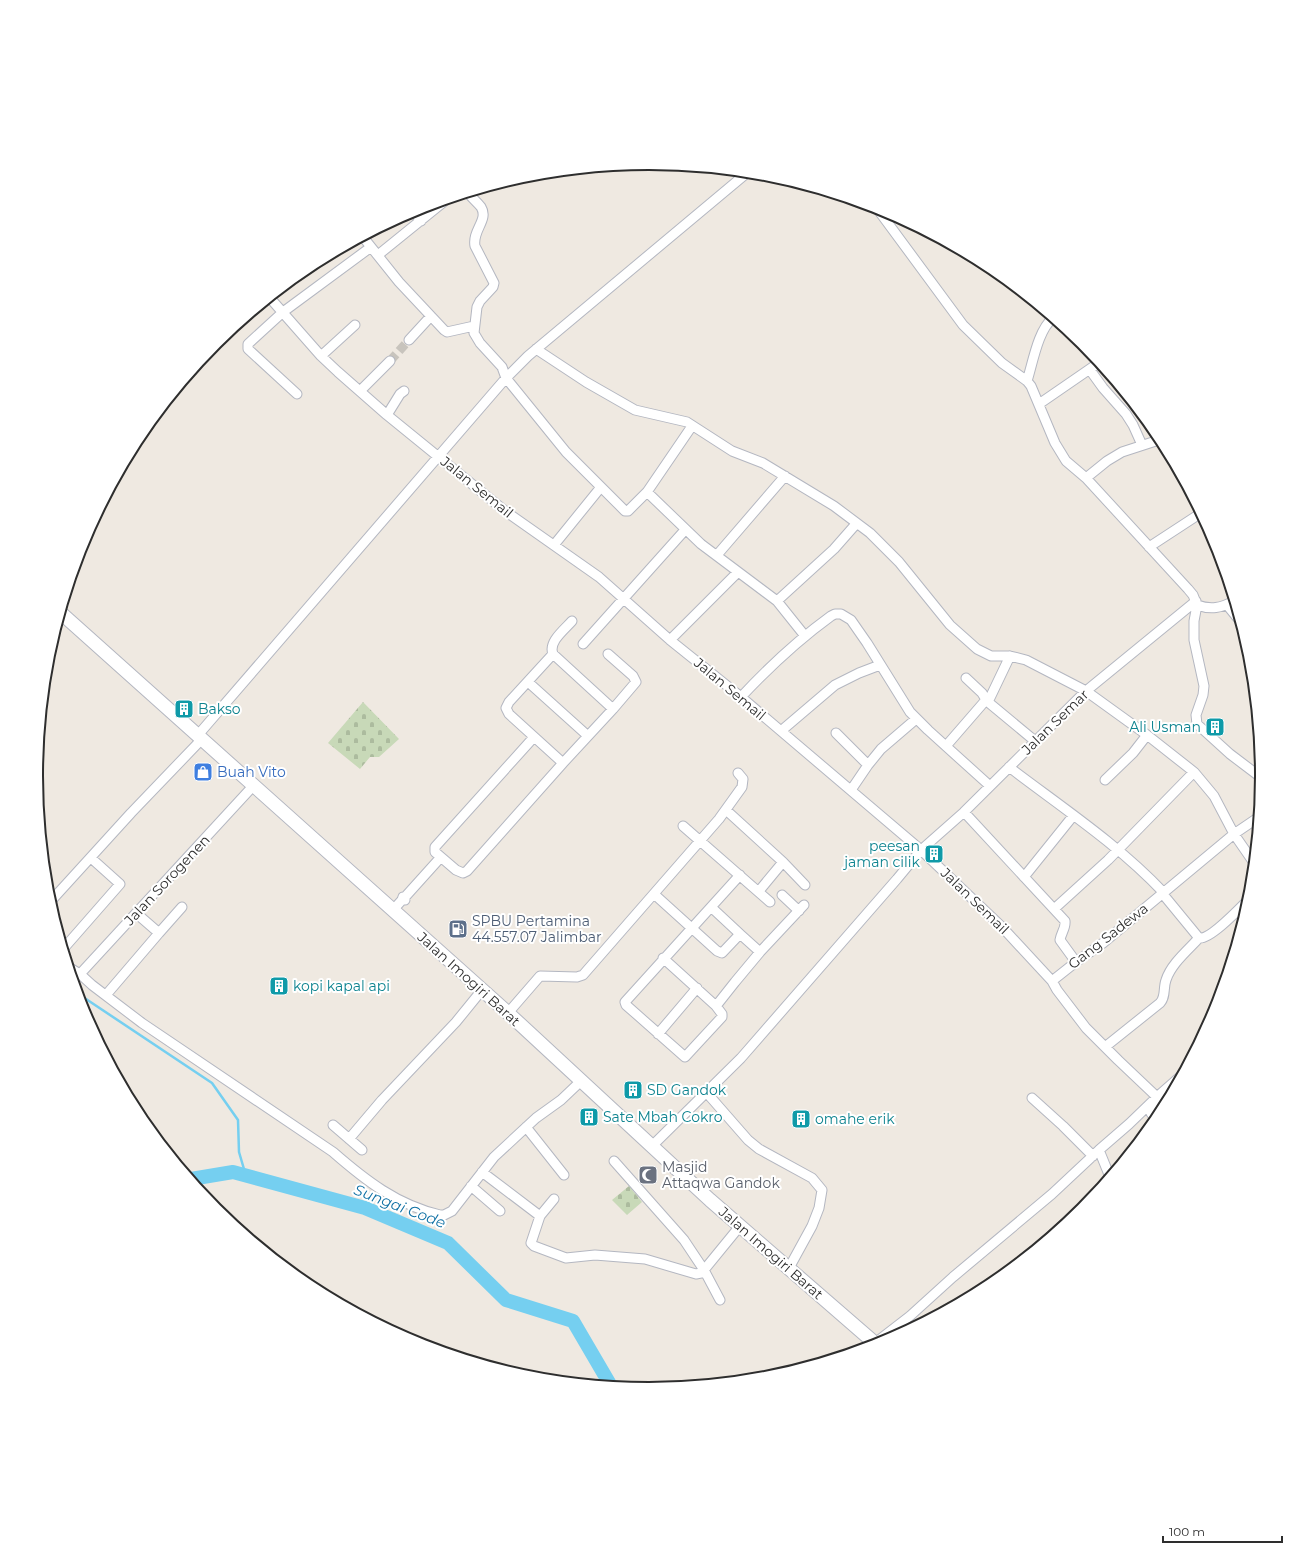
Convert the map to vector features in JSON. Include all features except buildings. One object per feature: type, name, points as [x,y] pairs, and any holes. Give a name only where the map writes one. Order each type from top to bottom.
[{"type":"main road","name":"Jalan Imogiri Barat","points":[[65,616],[508,1013],[740,1226],[871,1340]]},
{"type":"street","points":[[55,896],[200,737],[506,378],[536,349],[742,177]]},
{"type":"street","points":[[471,197],[481,208],[483,214],[482,222],[476,231],[474,239],[475,246],[494,283],[493,288],[477,307],[474,326],[476,338],[502,367],[506,378],[566,452],[626,512],[647,492],[692,426]]},
{"type":"street","points":[[378,255],[435,209]]},
{"type":"street","points":[[417,216],[421,221]]},
{"type":"street","points":[[883,216],[963,325],[1002,363],[1027,381],[1031,386],[1038,404],[1066,461],[1086,478],[1193,594],[1196,603],[1194,640],[1204,686],[1203,695],[1196,715],[1197,724],[1230,754],[1256,774]]},
{"type":"street","points":[[366,240],[399,282],[444,330],[447,332],[474,326]]},
{"type":"street","points":[[297,394],[247,348],[249,343],[283,312],[371,247]]},
{"type":"street","name":"Jalan Semail","points":[[273,301],[321,356],[387,415],[505,511],[599,577],[670,640],[741,697],[921,850],[1002,927],[1052,981],[1057,990],[1086,1028],[1161,1102]]},
{"type":"street","points":[[408,340],[431,316]]},
{"type":"street","points":[[1027,381],[1043,331],[1050,321]]},
{"type":"street","points":[[321,356],[355,325]]},
{"type":"street","points":[[536,349],[586,382],[636,410],[682,420],[732,451],[763,464],[834,506],[856,524],[870,533],[899,562],[950,625],[977,649],[990,656],[1010,656],[1026,660],[1086,691],[1194,772],[1214,796],[1234,834],[1250,858]]},
{"type":"street","points":[[360,391],[390,361]]},
{"type":"street","points":[[1038,404],[1095,366]]},
{"type":"street","points":[[1090,370],[1103,388],[1126,414],[1142,445]]},
{"type":"street","points":[[387,415],[400,394],[404,391]]},
{"type":"street","points":[[1086,478],[1107,461],[1122,452],[1155,441]]},
{"type":"street","points":[[717,555],[785,476]]},
{"type":"street","points":[[554,545],[601,487]]},
{"type":"street","points":[[647,492],[701,544],[777,601],[805,636]]},
{"type":"street","points":[[1149,547],[1197,516]]},
{"type":"street","points":[[777,601],[834,549],[856,524]]},
{"type":"street","points":[[583,644],[685,530]]},
{"type":"street","points":[[670,640],[738,572]]},
{"type":"street","points":[[1196,603],[1205,608],[1217,608],[1230,603]]},
{"type":"street","name":"Jalan Semar","points":[[652,1146],[741,1058],[921,850],[964,812],[1086,691],[1196,603]]},
{"type":"street","points":[[741,697],[768,668],[805,636],[831,616],[841,614],[851,620],[916,719],[990,786]]},
{"type":"street","points":[[572,621],[552,643],[551,649],[553,654],[613,709]]},
{"type":"street","points":[[553,654],[509,702],[506,708],[509,714],[563,763]]},
{"type":"street","points":[[534,737],[435,847],[435,852],[458,872],[462,873],[467,871],[636,682],[633,676],[608,654]]},
{"type":"street","points":[[988,702],[1010,656]]},
{"type":"street","points":[[781,732],[835,685],[859,673],[880,665]]},
{"type":"street","points":[[966,678],[982,693],[988,702],[1035,741]]},
{"type":"street","points":[[528,682],[588,736]]},
{"type":"street","points":[[946,746],[983,702],[988,702]]},
{"type":"street","points":[[851,790],[881,749],[916,719]]},
{"type":"street","points":[[836,733],[868,765]]},
{"type":"street","points":[[1106,780],[1133,753],[1147,736]]},
{"type":"street","points":[[1009,767],[1118,850],[1152,880],[1199,938]]},
{"type":"street","points":[[1054,909],[1118,850],[1194,772]]},
{"type":"street","points":[[508,1013],[540,976],[577,977],[583,974],[701,841],[726,810],[742,787],[743,779],[738,773]]},
{"type":"street","name":"Jalan Sorogenen","points":[[80,974],[254,786]]},
{"type":"street","points":[[726,810],[783,862],[805,885]]},
{"type":"street","points":[[964,812],[1066,921],[1066,926],[1061,933],[1060,940],[1076,962]]},
{"type":"street","points":[[1024,877],[1073,816]]},
{"type":"street","name":"Gang Sadewa","points":[[1052,981],[1103,943],[1234,834],[1255,819]]},
{"type":"street","points":[[683,826],[770,902]]},
{"type":"street","points":[[393,910],[441,857]]},
{"type":"street","points":[[67,944],[120,884],[91,858]]},
{"type":"street","points":[[759,891],[783,862]]},
{"type":"street","points":[[663,958],[716,1006],[722,1014],[722,1017],[686,1057],[658,1034],[625,1003],[663,958],[740,875]]},
{"type":"street","points":[[654,894],[720,953],[724,951],[740,934]]},
{"type":"street","points":[[716,1006],[760,952],[801,908],[782,895]]},
{"type":"street","points":[[106,995],[182,906]]},
{"type":"street","points":[[1105,1047],[1160,1004],[1164,997],[1166,979],[1183,955],[1199,938],[1208,936],[1241,906]]},
{"type":"street","points":[[711,907],[760,952]]},
{"type":"street","points":[[136,913],[158,933]]},
{"type":"street","points":[[75,971],[142,1023],[333,1152],[357,1173],[383,1191],[422,1211],[444,1215],[452,1211],[494,1157],[526,1127],[546,1110],[561,1100],[581,1081]]},
{"type":"street","points":[[658,1034],[697,988]]},
{"type":"street","points":[[349,1139],[382,1100],[456,1022],[482,990]]},
{"type":"street","points":[[706,1092],[753,1145],[771,1157],[812,1178],[822,1190],[821,1201],[814,1222],[803,1245],[793,1259],[789,1268]]},
{"type":"street","points":[[1032,1098],[1096,1153],[1108,1173]]},
{"type":"street","points":[[890,1332],[953,1277],[1052,1194],[1129,1124],[1161,1102]]},
{"type":"street","points":[[1153,1115],[1151,1113],[1160,1103]]},
{"type":"street","points":[[333,1125],[362,1150]]},
{"type":"street","points":[[526,1127],[564,1175]]},
{"type":"street","points":[[614,1161],[684,1240],[704,1270],[720,1300]]},
{"type":"street","points":[[482,1172],[540,1216]]},
{"type":"street","points":[[471,1186],[500,1211]]},
{"type":"street","points":[[554,1199],[540,1216],[531,1243],[532,1245],[566,1258],[595,1255],[645,1259],[696,1274],[701,1273],[704,1270],[740,1226]]},
{"type":"green space","points":[[363,702],[399,739],[379,757],[370,757],[360,769],[328,743]]},
{"type":"green space","points":[[629,1186],[642,1202],[627,1215],[612,1200]]},
{"type":"waterway","points":[[85,999],[212,1083],[238,1120],[239,1152],[246,1176]]},
{"type":"waterway","name":"Sungai Code","points":[[196,1178],[233,1172],[365,1208],[448,1243],[506,1300],[573,1321],[608,1381]]},
{"type":"tunnel","points":[[390,361],[409,340]]},
{"type":"place","name":"Bakso","points":[[184,709]]},
{"type":"place","name":"Ali Usman","points":[[1215,727]]},
{"type":"place","name":"Buah Vito","points":[[203,772]]},
{"type":"place","name":"peesan jaman cilik","points":[[934,854]]},
{"type":"place","name":"SPBU Pertamina 44.557.07 Jalimbar","points":[[458,929]]},
{"type":"place","name":"kopi kapal api","points":[[279,986]]},
{"type":"place","name":"SD Gandok","points":[[633,1090]]},
{"type":"place","name":"Sate Mbah Cokro","points":[[589,1117]]},
{"type":"place","name":"omahe erik","points":[[801,1119]]},
{"type":"place","name":"Masjid Attaqwa Gandok","points":[[648,1175]]}]
